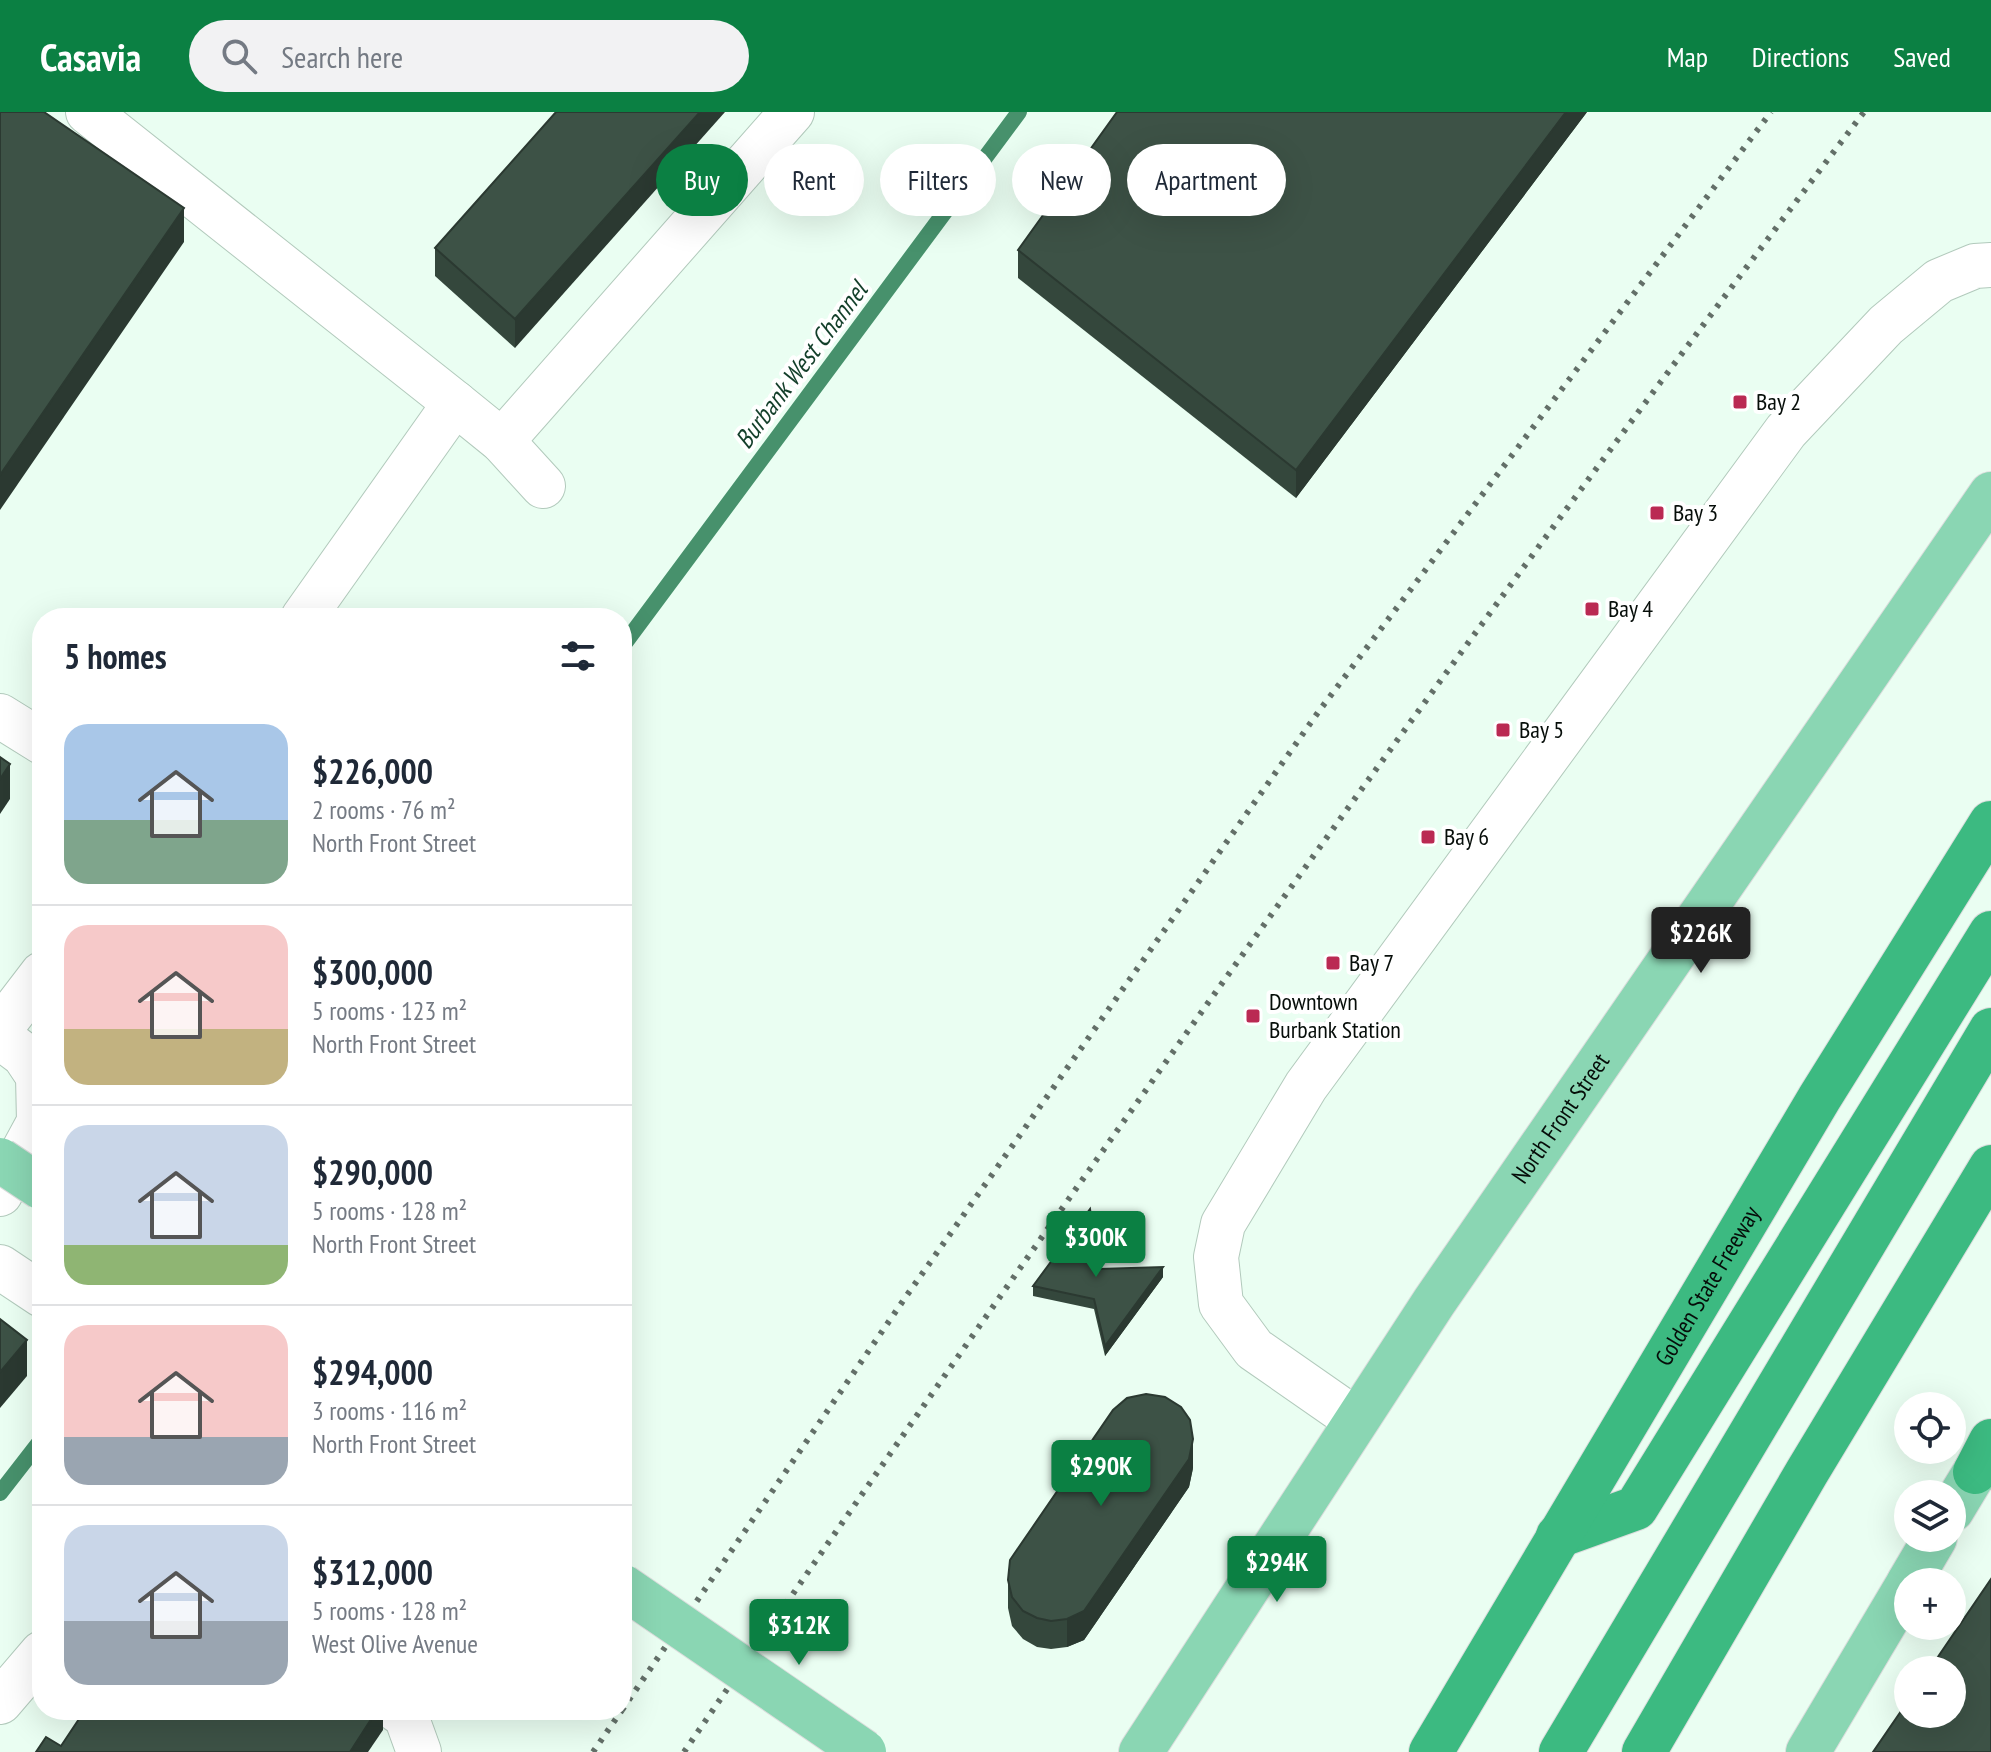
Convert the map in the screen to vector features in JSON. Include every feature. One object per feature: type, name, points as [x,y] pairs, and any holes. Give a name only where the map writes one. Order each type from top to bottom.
[{"type":"highway","name":"Golden State Freeway","points":[[1431,1752],[1820,1097],[1991,823]]},
{"type":"highway","points":[[1558,1536],[1636,1508],[1991,933]]},
{"type":"highway","points":[[1561,1752],[1991,1030]]},
{"type":"highway","points":[[1644,1752],[1807,1472],[1991,1167]]},
{"type":"main road","name":"North Front Street","points":[[1141,1752],[1356,1420],[1991,494]]},
{"type":"main road","points":[[0,1160],[32,1181]]},
{"type":"main road","points":[[1966,1489],[1986,1460]]},
{"type":"main road","points":[[632,1593],[864,1752]]},
{"type":"main road","points":[[1808,1752],[1894,1607]]},
{"type":"street","points":[[88,112],[502,441],[543,486]]},
{"type":"street","points":[[502,441],[792,112]]},
{"type":"street","points":[[1356,1420],[1254,1349],[1221,1304],[1216,1257],[1223,1224],[1306,1086],[1786,431],[1886,325],[1939,281],[1975,266],[1991,265]]},
{"type":"street","points":[[310,608],[455,403]]},
{"type":"street","points":[[0,716],[32,736]]},
{"type":"street","points":[[0,1029],[32,987]]},
{"type":"street","points":[[0,1037],[24,1055],[32,1067]]},
{"type":"street","points":[[0,1194],[32,1140]]},
{"type":"street","points":[[0,1267],[32,1288]]},
{"type":"street","points":[[0,1702],[32,1665]]},
{"type":"street","points":[[407,1720],[419,1752]]},
{"type":"building","points":[[0,112],[44,112],[184,208],[0,475]]},
{"type":"building","points":[[556,112],[700,112],[671,144],[656,144],[656,161],[515,319],[435,248]]},
{"type":"building","points":[[1117,112],[1566,112],[1296,470],[1018,250],[1042,216],[1111,216],[1111,144],[1094,144]]},
{"type":"building","points":[[0,757],[10,764],[0,779]]},
{"type":"building","points":[[1090,1209],[1098,1269],[1163,1267],[1105,1346],[1094,1299],[1033,1286]]},
{"type":"building","points":[[0,1319],[27,1340],[0,1372]]},
{"type":"building","points":[[1146,1394],[1165,1397],[1181,1407],[1190,1420],[1193,1439],[1189,1459],[1084,1611],[1067,1619],[1051,1621],[1023,1611],[1012,1597],[1008,1580],[1010,1560],[1113,1410],[1127,1398]]},
{"type":"building","points":[[1991,1579],[1991,1752],[1873,1752],[1894,1721],[1894,1728],[1966,1728],[1966,1656],[1939,1656],[1949,1640],[1966,1640],[1966,1616]]},
{"type":"building","points":[[78,1720],[371,1720],[350,1752],[36,1752],[46,1737],[61,1746]]},
{"type":"waterway","name":"Burbank West Channel","points":[[632,634],[1019,112]]},
{"type":"waterway","name":"Burbank West Channel","points":[[0,1493],[32,1452]]},
{"type":"railway","points":[[632,1695],[905,1298],[1319,711],[1771,112]]},
{"type":"railway","points":[[684,1752],[972,1337],[1264,925],[1561,516],[1864,112]]},
{"type":"railway","points":[[593,1752],[615,1720]]},
{"type":"place","name":"Bay 2","points":[[1740,402]]},
{"type":"place","name":"Bay 3","points":[[1657,513]]},
{"type":"place","name":"Bay 4","points":[[1592,609]]},
{"type":"place","name":"Bay 5","points":[[1503,730]]},
{"type":"place","name":"Bay 6","points":[[1428,837]]},
{"type":"place","name":"Bay 7","points":[[1333,963]]},
{"type":"place","name":"Downtown Burbank Station","points":[[1253,1016]]}]
